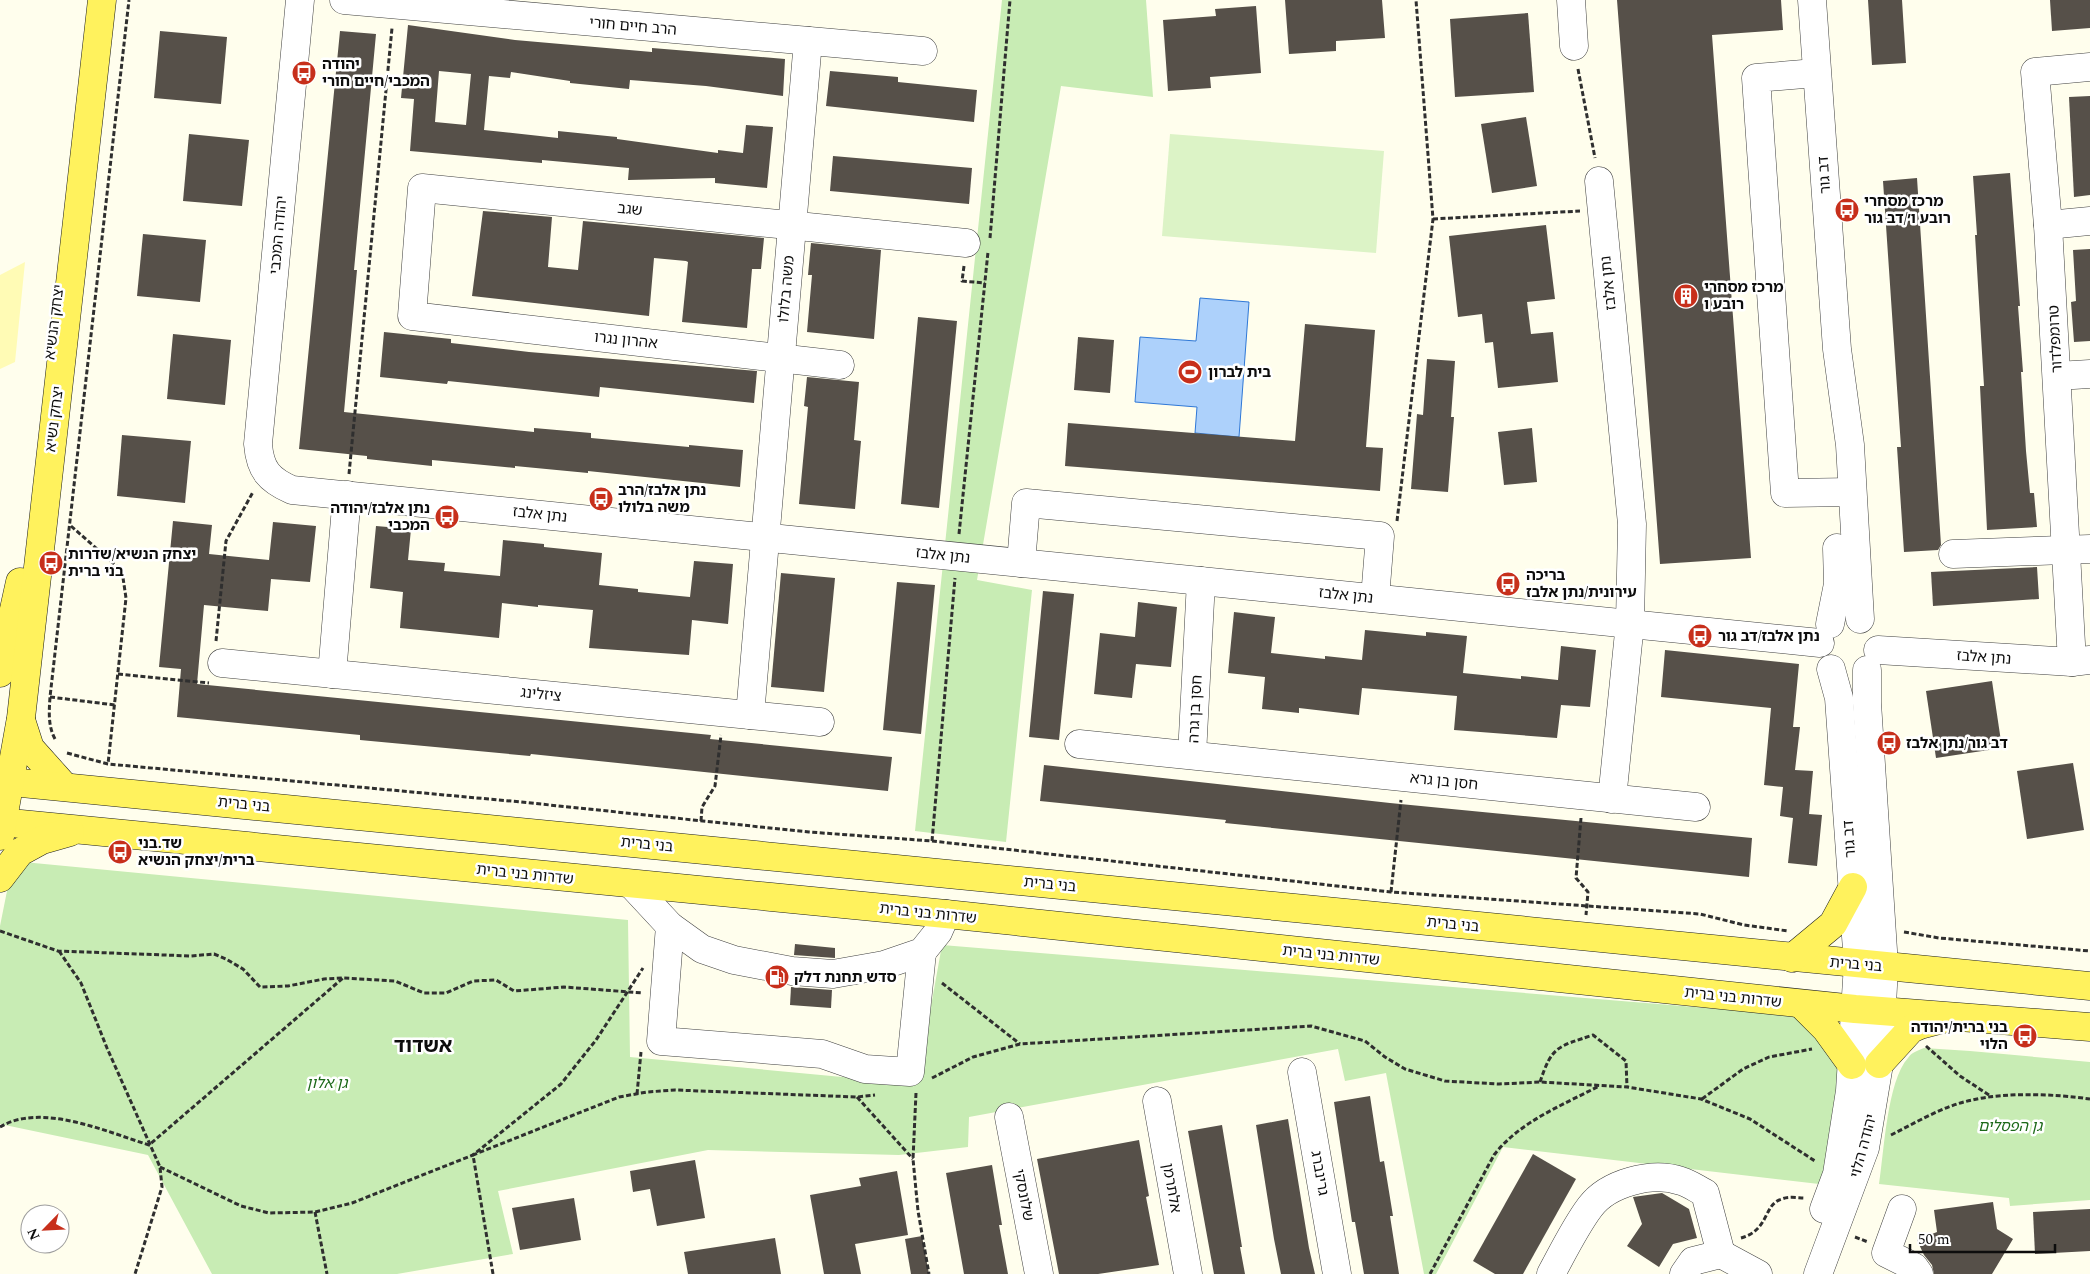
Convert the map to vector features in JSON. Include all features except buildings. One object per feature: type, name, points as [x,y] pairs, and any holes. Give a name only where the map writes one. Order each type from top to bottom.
[{"type":"main road","name":"יצחק הנשיא","points":[[0,672],[28,547],[91,0]]},
{"type":"main road","name":"יצחק נשיא","points":[[1,827],[5,781],[21,718],[102,0]]},
{"type":"main road","points":[[21,718],[30,748],[64,786]]},
{"type":"main road","name":"בני ברית","points":[[5,781],[2090,986]]},
{"type":"main road","name":"שדרות בני ברית","points":[[1,827],[81,828],[946,914],[1855,1010]]},
{"type":"main road","points":[[0,878],[20,852],[42,840],[81,828]]},
{"type":"main road","points":[[1792,958],[1833,924],[1853,888]]},
{"type":"main road","points":[[1800,1004],[1833,1038],[1852,1065]]},
{"type":"main road","points":[[1855,1010],[2090,1027]]},
{"type":"main road","points":[[1879,1064],[1910,1029],[1920,1024],[1952,1016]]},
{"type":"street","name":"יהודה המכבי","points":[[264,470],[259,458],[258,444],[300,0]]},
{"type":"street","name":"הרב חיים חורי","points":[[344,0],[923,51]]},
{"type":"street","points":[[1571,0],[1574,46]]},
{"type":"street","name":"דב גור","points":[[1812,0],[1837,349],[1843,492],[1860,620]]},
{"type":"street","name":"משה בלולו","points":[[764,537],[808,41]]},
{"type":"street","name":"טרומפלדור","points":[[2081,661],[2078,549],[2057,376],[2048,225],[2035,72],[2090,67]]},
{"type":"street","points":[[1816,73],[1756,78],[1785,493],[1843,492]]},
{"type":"street","name":"נתן אלבז","points":[[1599,181],[1632,524],[1630,624],[1612,798]]},
{"type":"street","name":"שגב","points":[[412,316],[422,188],[966,243]]},
{"type":"street","points":[[2048,225],[2090,221]]},
{"type":"street","name":"אהרון נגרו","points":[[412,316],[840,365]]},
{"type":"street","points":[[2057,376],[2090,374]]},
{"type":"street","name":"נתן אלבז","points":[[264,470],[275,483],[292,490],[1630,624],[1825,633]]},
{"type":"street","name":"דב גור","points":[[1825,633],[1838,584],[1843,492]]},
{"type":"street","points":[[332,674],[347,495]]},
{"type":"street","points":[[1021,562],[1026,503],[1371,535],[1380,536],[1375,598]]},
{"type":"street","points":[[750,715],[764,537]]},
{"type":"street","points":[[1953,554],[2078,549]]},
{"type":"street","name":"חסן בן גרה","points":[[1079,744],[1192,755],[1201,581]]},
{"type":"street","points":[[1847,617],[1860,620],[1873,630],[1877,639],[1872,660],[1849,676],[1831,669],[1822,657],[1825,633],[1847,617]]},
{"type":"street","name":"נתן אלבז","points":[[1872,660],[2081,661]]},
{"type":"street","name":"דב גור","points":[[1855,1010],[1871,965],[1881,928],[1867,703],[1872,660]]},
{"type":"street","name":"ציזלינג","points":[[222,663],[820,722]]},
{"type":"street","name":"דב גור","points":[[1831,669],[1838,698],[1853,888],[1883,1011]]},
{"type":"street","name":"חסן בן גרא","points":[[1192,755],[1696,807]]},
{"type":"street","points":[[632,884],[670,926],[702,948],[734,960],[792,971],[833,974],[922,959]]},
{"type":"street","points":[[670,926],[661,1041],[822,1054],[864,1069],[919,1076],[922,959],[946,914]]},
{"type":"street","name":"יהודה הלוי","points":[[1801,1274],[1837,1174],[1850,1091],[1855,1010]]},
{"type":"street","name":"יהודה הלוי","points":[[1818,1274],[1865,1148],[1879,1064],[1883,1011]]},
{"type":"street","name":"גרינברג","points":[[1302,1072],[1337,1274]]},
{"type":"street","name":"אלתרמן","points":[[1157,1101],[1188,1274]]},
{"type":"street","name":"שלונסקי","points":[[1009,1117],[1039,1274]]},
{"type":"street","points":[[1551,1274],[1590,1206],[1616,1186],[1636,1180],[1660,1178],[1681,1180],[1705,1193],[1720,1249],[1758,1274]]},
{"type":"street","points":[[1902,1209],[1886,1253],[1914,1267],[1919,1274]]},
{"type":"street","points":[[1684,1274],[1693,1261],[1720,1249]]},
{"type":"path","points":[[932,841],[956,556],[985,283],[1010,0]]},
{"type":"path","points":[[1396,530],[1434,219],[1416,0]]},
{"type":"path","points":[[347,495],[394,4]]},
{"type":"path","points":[[1574,46],[1599,181]]},
{"type":"path","points":[[1434,219],[1601,210]]},
{"type":"path","points":[[966,243],[962,281],[985,283]]},
{"type":"path","points":[[118,674],[220,684],[222,663],[214,662],[226,541],[264,470]]},
{"type":"path","points":[[70,526],[122,571],[126,598],[108,764]]},
{"type":"path","points":[[50,697],[115,705]]},
{"type":"path","points":[[701,821],[702,807],[715,786],[723,712]]},
{"type":"path","points":[[1391,892],[1404,777]]},
{"type":"path","points":[[1583,795],[1576,878],[1588,892],[1587,906]]},
{"type":"path","points":[[1881,928],[1939,938],[2090,951]]},
{"type":"path","points":[[0,931],[58,951],[191,956],[214,954],[226,958],[243,969],[260,987],[288,986],[324,978],[343,978],[395,981],[424,993],[446,993],[473,981],[496,980],[514,990],[564,987],[665,995]]},
{"type":"path","points":[[58,951],[82,982],[107,1048],[160,1167],[162,1187],[135,1274]]},
{"type":"path","points":[[922,959],[1020,1044]]},
{"type":"path","points":[[473,1155],[561,1084],[596,1040],[644,967]]},
{"type":"path","points":[[149,1145],[343,978]]},
{"type":"path","points":[[929,1274],[918,1211],[913,1159],[916,1090],[919,1076],[973,1057],[1020,1044],[1311,1026],[1365,1041],[1385,1058],[1406,1069],[1445,1081],[1500,1084],[1540,1082],[1627,1087],[1701,1099],[1750,1119],[1837,1174]]},
{"type":"path","points":[[1910,1029],[1932,1052],[1960,1076],[1992,1097]]},
{"type":"path","points":[[1540,1082],[1547,1060],[1562,1045],[1592,1036],[1626,1061],[1627,1087]]},
{"type":"path","points":[[1701,1099],[1743,1069],[1769,1057],[1817,1048],[1833,1038]]},
{"type":"path","points":[[637,1094],[641,1049],[661,1041]]},
{"type":"path","points":[[1430,1274],[1494,1155],[1502,1145],[1542,1116],[1599,1086]]},
{"type":"path","points":[[160,1167],[241,1206],[269,1212],[315,1212],[352,1202],[619,1098],[637,1094],[675,1090],[857,1096],[876,1094]]},
{"type":"path","points":[[857,1096],[913,1159]]},
{"type":"path","points":[[1865,1148],[1952,1106],[1971,1100],[1992,1097],[2050,1096],[2090,1099]]},
{"type":"path","points":[[0,1127],[10,1120],[33,1116],[60,1118],[149,1145]]},
{"type":"path","points":[[473,1155],[493,1274]]},
{"type":"path","points":[[1720,1249],[1760,1228],[1771,1205],[1780,1199],[1807,1198],[1826,1204]]},
{"type":"path","points":[[315,1212],[327,1274]]},
{"type":"green space","points":[[1002,0],[1146,0],[1153,97],[1061,86],[977,580],[1032,590],[1006,842],[915,831]]},
{"type":"green space","points":[[1170,134],[1384,151],[1376,253],[1162,236]]},
{"type":"green space","name":"גן אלון","points":[[13,861],[628,920],[630,1057],[917,1084],[942,945],[1805,1016],[1833,1050],[1844,1080],[1833,1143],[1819,1184],[1503,1147],[1436,1274],[1424,1274],[1386,1073],[1345,1081],[1338,1049],[969,1117],[968,1147],[899,1155],[708,1150],[498,1191],[513,1254],[397,1274],[212,1274],[148,1155],[0,1124],[0,926]]},
{"type":"green space","name":"גן הפסלים","points":[[1924,1048],[2090,1062],[2090,1200],[2010,1206],[2009,1198],[1879,1184],[1887,1118],[1895,1083],[1901,1069],[1910,1056]]},
{"type":"sand","points":[[25,262],[15,362],[0,369],[0,275]]},
{"type":"water","name":"בית לברון","points":[[1200,298],[1249,302],[1239,437],[1195,433],[1197,407],[1135,402],[1140,337],[1196,341]]},
{"type":"place","name":"יהודה המכבי/חיים חורי","points":[[304,73]]},
{"type":"place","name":"מרכז מסחרי רובע ו׳/דב גור","points":[[1847,210]]},
{"type":"place","name":"מרכז מסחרי רובע ו","points":[[1686,296]]},
{"type":"place","name":"בית לברון","points":[[1190,372]]},
{"type":"place","name":"נתן אלבז/הרב משה בלולו","points":[[601,499]]},
{"type":"place","name":"נתן אלבז/יהודה המכבי","points":[[447,517]]},
{"type":"place","name":"יצחק הנשיא/שדרות בני ברית","points":[[51,563]]},
{"type":"place","name":"בריכה עירונית/נתן אלבז","points":[[1508,584]]},
{"type":"place","name":"נתן אלבז/דב גור","points":[[1700,636]]},
{"type":"place","name":"דב גור/נתן אלבז","points":[[1889,743]]},
{"type":"place","name":"שד.בני ברית/יצחק הנשיא","points":[[120,852]]},
{"type":"place","name":"סדש תחנת דלק","points":[[777,977]]},
{"type":"place","name":"בני ברית/יהודה הלוי","points":[[2025,1036]]},
{"type":"district","name":"אשדוד","points":[[423,1045]]}]
